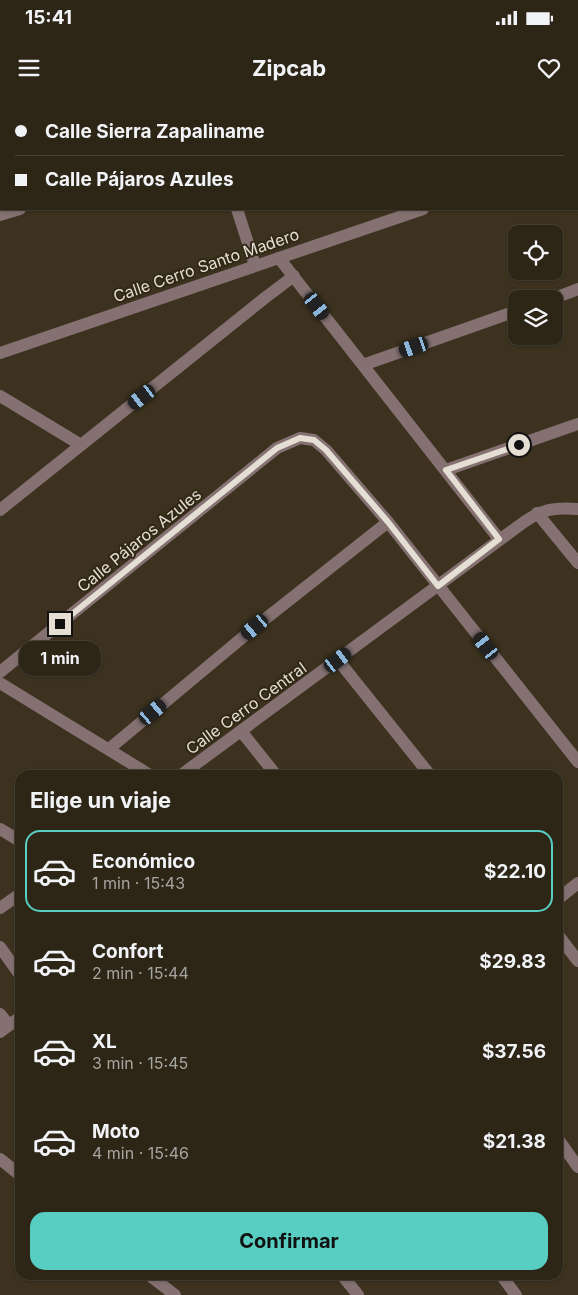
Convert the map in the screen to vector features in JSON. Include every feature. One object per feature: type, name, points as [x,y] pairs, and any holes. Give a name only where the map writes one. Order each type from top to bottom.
[{"type":"street","points":[[0,216],[17,210]]},
{"type":"street","points":[[238,210],[255,265]]},
{"type":"street","name":"Calle Cerro Santo Madero","points":[[0,353],[420,210]]},
{"type":"street","points":[[279,258],[499,539]]},
{"type":"street","points":[[0,510],[294,276]]},
{"type":"street","points":[[563,295],[578,290]]},
{"type":"street","points":[[363,365],[508,314]]},
{"type":"street","points":[[0,396],[81,445]]},
{"type":"street","points":[[446,470],[578,424]]},
{"type":"street","name":"Calle Pájaros Azules","points":[[0,672],[277,448],[300,438],[314,440],[326,450],[388,522]]},
{"type":"street","name":"Calle Cerro Central","points":[[188,770],[499,539],[537,513],[551,508],[578,509]]},
{"type":"street","points":[[537,513],[578,564]]},
{"type":"street","points":[[109,749],[248,633],[388,522],[578,762]]},
{"type":"street","points":[[338,660],[426,770]]},
{"type":"street","points":[[0,683],[142,770]]},
{"type":"street","points":[[241,732],[272,770]]},
{"type":"street","points":[[0,829],[15,838]]},
{"type":"street","points":[[563,895],[578,883]]},
{"type":"street","points":[[0,908],[15,898]]},
{"type":"street","points":[[563,942],[578,961]]},
{"type":"street","points":[[0,947],[15,967]]},
{"type":"street","points":[[0,1014],[4,1029],[15,1021]]},
{"type":"street","points":[[563,1146],[578,1167]]},
{"type":"street","points":[[0,1159],[15,1171]]},
{"type":"street","points":[[156,1280],[176,1295]]},
{"type":"street","points":[[346,1280],[358,1295]]},
{"type":"street","points":[[505,1280],[516,1295]]},
{"type":"route","points":[[60,624],[277,448],[300,438],[314,440],[326,450],[388,522],[438,586],[499,539],[446,470],[519,445]]}]
